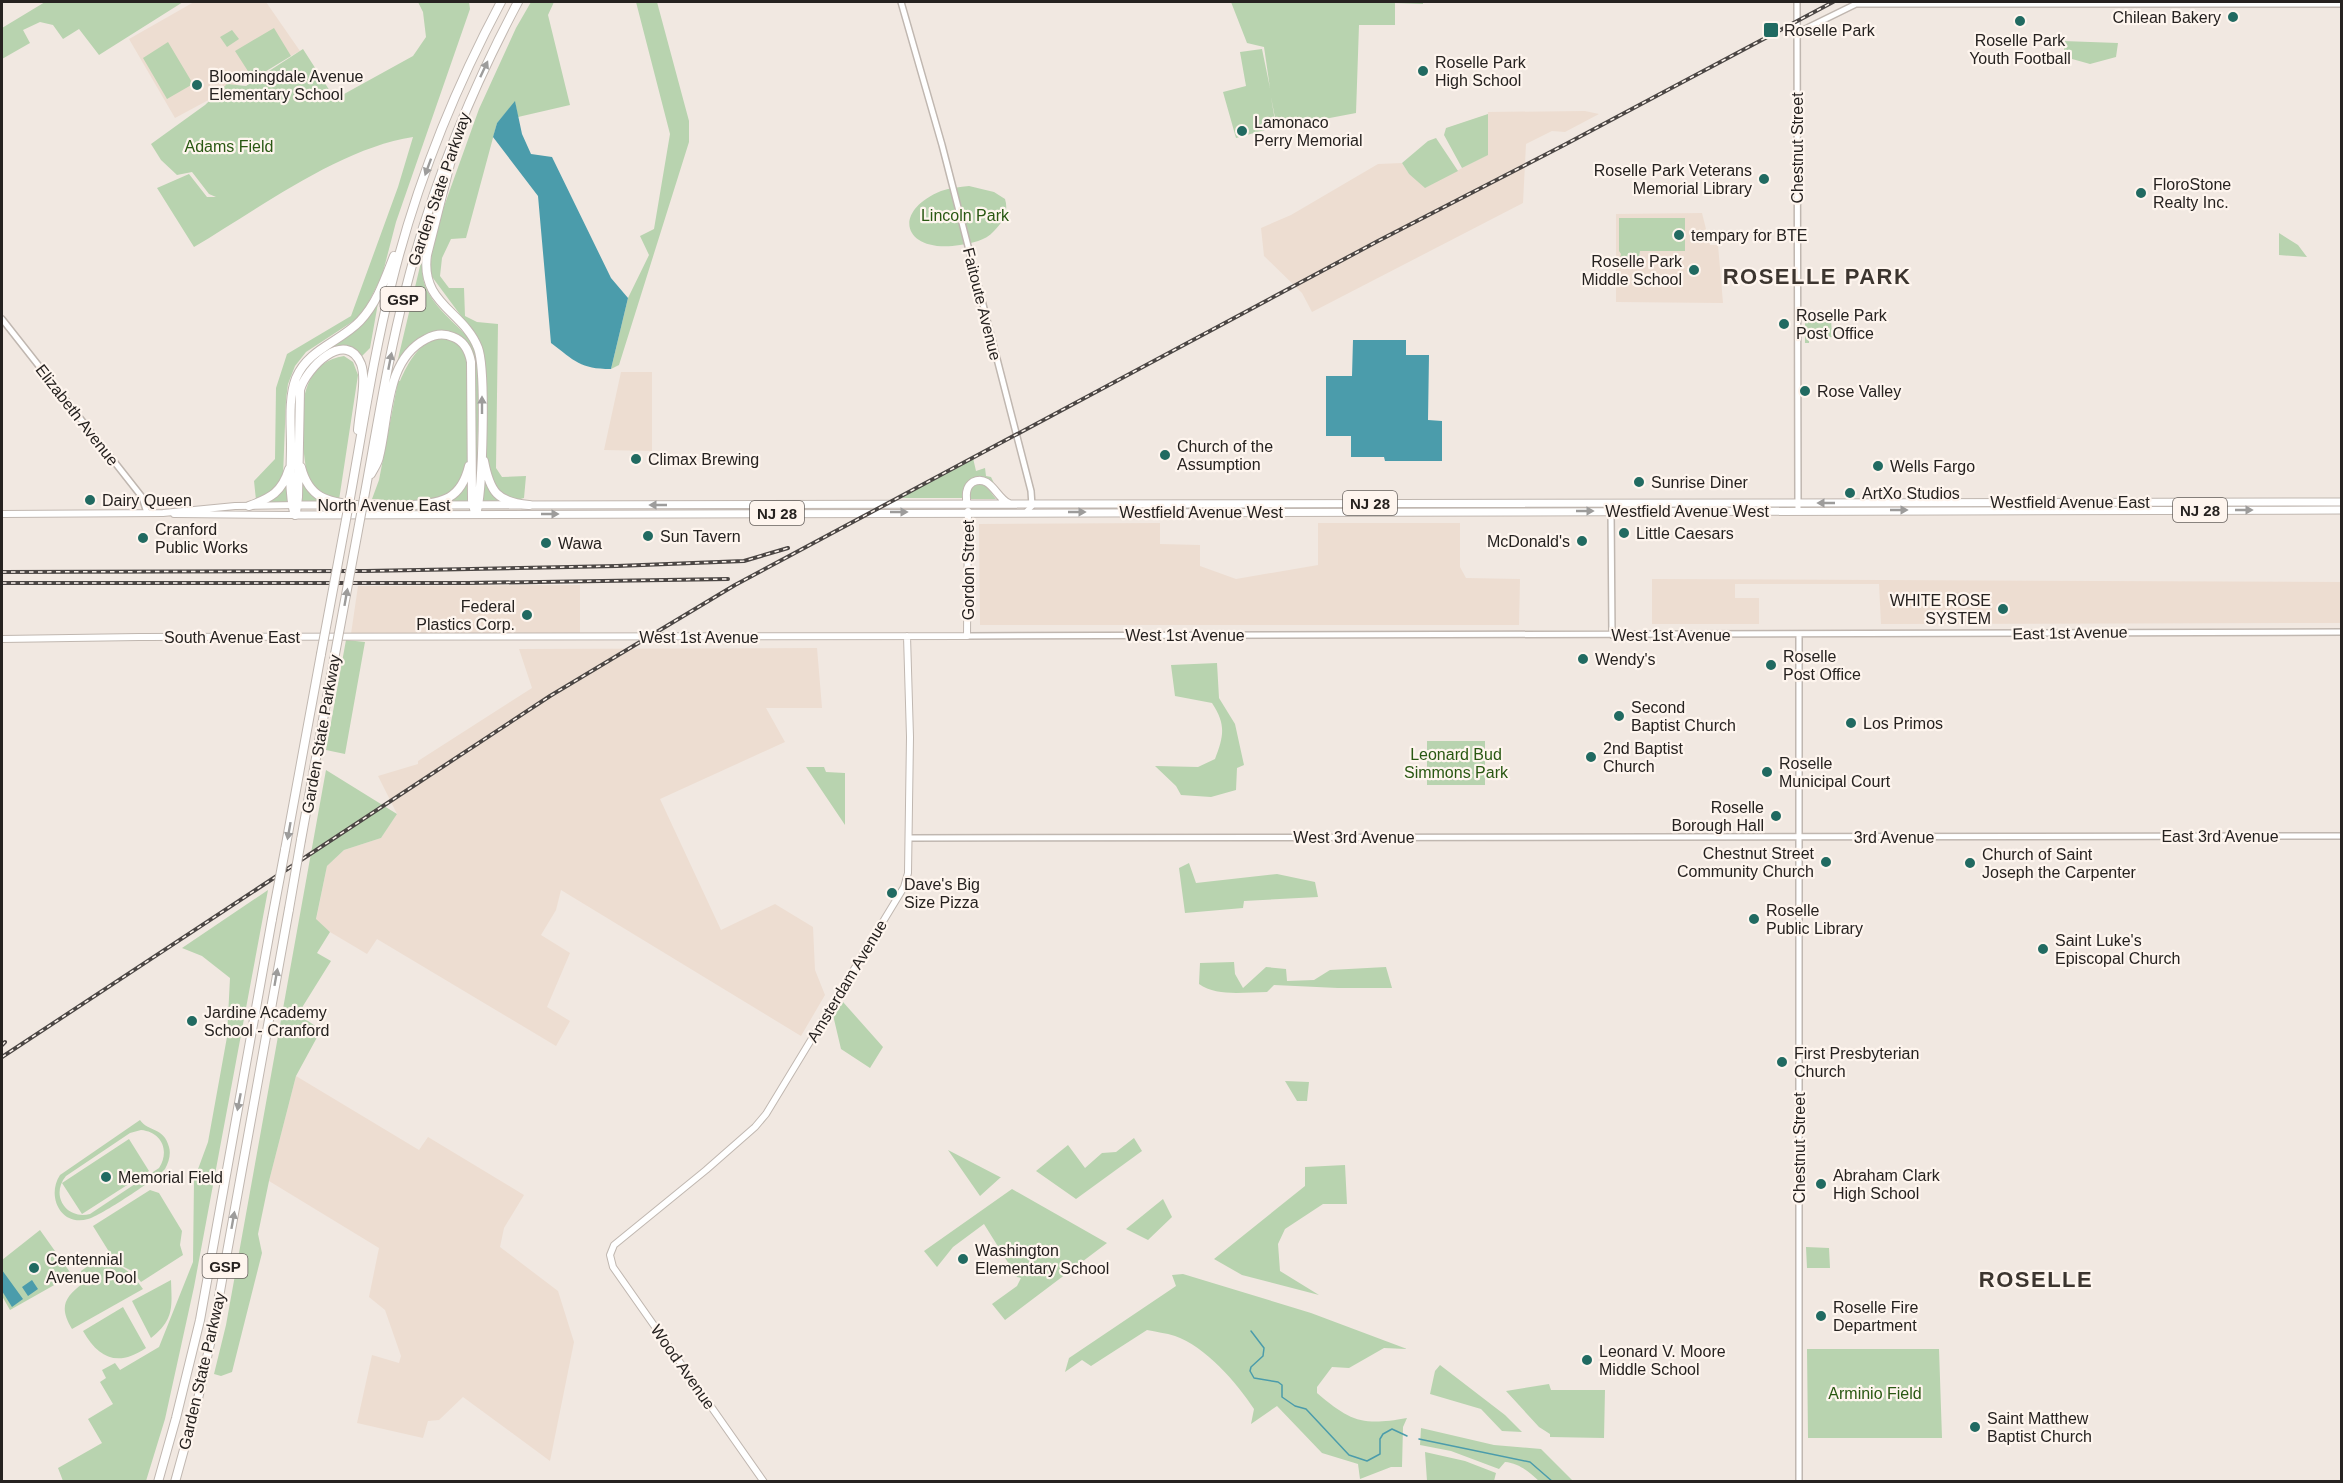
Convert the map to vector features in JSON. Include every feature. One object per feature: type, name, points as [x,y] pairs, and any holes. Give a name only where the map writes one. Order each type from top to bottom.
[{"type":"highway","name":"Garden State Parkway","points":[[158,1482],[200,1320],[386,309],[411,217],[447,117],[501,2]]},
{"type":"highway","name":"Garden State Parkway","points":[[175,1482],[198,1399],[213,1330],[390,358],[410,273],[430,206],[481,76],[518,2]]},
{"type":"highway","points":[[461,123],[428,251],[426,267],[429,285],[435,296],[471,336],[479,351],[482,367],[482,444],[476,505]]},
{"type":"highway","points":[[295,515],[295,454],[291,397],[299,373],[311,357],[351,329],[370,308],[380,291],[411,217]]},
{"type":"highway","points":[[367,480],[379,459],[392,389],[398,372],[414,348],[433,336],[455,337],[463,343],[470,355],[471,447],[476,514]]},
{"type":"highway","points":[[249,506],[272,497],[280,490],[295,454],[303,380],[323,356],[335,351],[350,353],[358,360],[363,375],[353,480]]},
{"type":"highway","points":[[482,444],[485,469],[494,492],[505,500],[529,505]]},
{"type":"highway","points":[[413,505],[443,500],[457,492],[465,478],[471,447]]},
{"type":"highway","points":[[295,454],[304,479],[312,492],[324,499],[356,506]]},
{"type":"main road","points":[[968,508],[967,488],[970,484],[979,481],[988,483],[999,498],[1012,504]]},
{"type":"main road","name":"Westfield Avenue East","points":[[1798,507],[2342,502]]},
{"type":"main road","name":"Westfield Avenue West","points":[[604,514],[968,508],[1012,504],[1798,507]]},
{"type":"main road","name":"North Avenue East","points":[[165,513],[249,506],[295,505],[604,505]]},
{"type":"main road","name":"Westfield Avenue West","points":[[604,505],[968,508],[1026,512],[1377,507]]},
{"type":"main road","name":"Westfield Avenue East","points":[[1798,507],[2342,510]]},
{"type":"main road","name":"Gordon Street","points":[[967,636],[968,508]]},
{"type":"main road","name":"North Avenue East","points":[[2,514],[604,514]]},
{"type":"main road","name":"Amsterdam Avenue","points":[[611,1249],[755,1127],[766,1114],[904,887],[908,873],[909,838],[910,737],[907,636]]},
{"type":"main road","name":"West 1st Avenue","points":[[572,638],[967,636]]},
{"type":"main road","name":"South Avenue East","points":[[2,639],[572,638]]},
{"type":"main road","name":"Wood Avenue","points":[[611,1249],[610,1258],[613,1267],[764,1482]]},
{"type":"street","name":"Faitoute Avenue","points":[[901,2],[942,145],[1033,504]]},
{"type":"street","name":"Chestnut Street","points":[[1797,2],[1798,507]]},
{"type":"street","points":[[1797,30],[1803,30],[1856,4],[2342,4]]},
{"type":"street","name":"Elizabeth Avenue","points":[[2,319],[142,497],[147,513]]},
{"type":"street","points":[[1026,512],[1033,504]]},
{"type":"street","points":[[1611,507],[1612,635]]},
{"type":"street","name":"East 1st Avenue","points":[[1799,634],[2342,632]]},
{"type":"street","name":"Chestnut Street","points":[[1799,634],[1799,1482]]},
{"type":"street","name":"West 1st Avenue","points":[[967,636],[1799,634]]},
{"type":"street","name":"East 3rd Avenue","points":[[1990,837],[2342,836]]},
{"type":"street","name":"3rd Avenue","points":[[1798,837],[1990,837]]},
{"type":"street","name":"West 3rd Avenue","points":[[909,838],[1798,837]]},
{"type":"shaded area","name":"Bloomingdale Avenue Elementary School","points":[[194,2],[266,2],[300,51],[175,118],[129,39]]},
{"type":"shaded area","points":[[1585,111],[1599,114],[1565,132],[1552,131],[1526,144],[1523,203],[1312,312],[1302,293],[1264,256],[1261,228],[1291,215],[1378,164],[1402,163],[1409,174],[1426,187],[1487,155],[1488,112]]},
{"type":"shaded area","points":[[1702,213],[1710,245],[1718,245],[1723,303],[1616,302],[1616,214]]},
{"type":"shaded area","points":[[621,372],[652,372],[652,451],[604,450]]},
{"type":"shaded area","points":[[1160,523],[1160,544],[1200,545],[1200,566],[1236,579],[1318,565],[1318,523],[1460,523],[1460,567],[1466,578],[1520,579],[1519,625],[980,625],[979,524]]},
{"type":"shaded area","points":[[1652,579],[2341,582],[2341,623],[1881,624],[1879,584],[1735,584],[1735,598],[1759,598],[1759,624],[1652,624]]},
{"type":"shaded area","name":"Federal Plastics Corp.","points":[[580,585],[580,635],[351,634],[358,586]]},
{"type":"shaded area","points":[[817,648],[822,708],[766,708],[785,742],[660,799],[721,930],[775,904],[813,927],[815,970],[825,995],[801,1036],[561,890],[556,910],[541,935],[570,953],[547,1007],[570,1021],[556,1046],[377,939],[367,954],[330,932],[316,920],[327,866],[344,850],[381,838],[397,814],[378,776],[418,764],[418,761],[532,688],[519,649]]},
{"type":"shaded area","points":[[296,1076],[419,1150],[428,1137],[524,1195],[504,1228],[500,1247],[558,1291],[574,1342],[550,1461],[463,1397],[439,1420],[428,1421],[423,1438],[357,1423],[372,1355],[399,1363],[401,1356],[385,1310],[369,1297],[379,1248],[269,1181]]},
{"type":"green space","points":[[45,2],[183,2],[99,55],[79,29],[63,39],[53,25],[40,22],[23,30],[30,43],[2,59],[2,28]]},
{"type":"green space","name":"Adams Field","points":[[418,2],[469,2],[470,9],[396,222],[382,276],[365,309],[355,320],[306,352],[295,366],[288,384],[286,399],[283,476],[273,493],[256,500],[254,481],[275,459],[276,388],[287,354],[351,316],[398,187],[413,137],[385,143],[357,153],[329,167],[272,198],[194,247],[157,188],[189,174],[207,197],[216,197],[209,194],[192,172],[177,175],[161,160],[151,144],[205,105],[227,84],[246,86],[303,49],[335,99],[413,56],[426,37],[423,12]]},
{"type":"green space","points":[[531,2],[554,2],[548,15],[570,105],[518,117],[515,102],[497,123],[466,238],[451,239],[442,258],[440,276],[449,288],[464,288],[465,316],[477,322],[498,324],[496,468],[502,477],[526,476],[524,498],[510,500],[500,494],[492,483],[484,451],[479,391],[476,498],[474,498],[473,372],[467,417],[471,459],[465,480],[459,488],[441,500],[417,505],[372,499],[379,480],[398,381],[415,354],[429,342],[447,339],[458,344],[461,338],[442,332],[429,334],[412,345],[397,363],[421,262],[423,263],[424,282],[435,302],[463,332],[467,324],[430,274],[433,237],[479,109],[516,28]]},
{"type":"green space","points":[[636,2],[657,2],[689,121],[689,142],[619,365],[611,369],[628,298],[649,255],[640,236],[654,229],[670,134]]},
{"type":"green space","points":[[1231,2],[1423,2],[1423,4],[1395,3],[1395,25],[1359,25],[1356,113],[1277,128],[1271,97],[1276,127],[1236,138],[1223,92],[1246,86],[1240,52],[1262,49],[1270,88],[1264,47],[1247,43]]},
{"type":"green space","points":[[274,28],[291,56],[253,79],[235,51]]},
{"type":"green space","points":[[232,30],[239,39],[227,47],[220,37]]},
{"type":"green space","points":[[2063,41],[2118,43],[2116,57],[2090,64],[2065,57]]},
{"type":"green space","points":[[168,42],[193,84],[167,99],[143,58]]},
{"type":"green space","points":[[1488,114],[1488,155],[1462,168],[1444,135],[1446,128]]},
{"type":"green space","points":[[1436,138],[1458,171],[1425,188],[1409,174],[1402,163],[1428,141]]},
{"type":"green space","name":"Lincoln Park","points":[[969,186],[994,192],[1005,199],[1004,216],[994,231],[982,239],[960,245],[941,246],[916,238],[910,230],[910,220],[914,210],[925,200],[941,191]]},
{"type":"green space","points":[[1619,218],[1685,218],[1685,251],[1640,251],[1638,262],[1622,265],[1619,263],[1621,254],[1619,251]]},
{"type":"green space","points":[[2279,233],[2298,245],[2307,257],[2279,255]]},
{"type":"green space","points":[[377,303],[370,348],[361,357],[328,349]]},
{"type":"green space","points":[[1810,314],[1834,314],[1836,316],[1831,317],[1832,337],[1809,339],[1809,343],[1805,343],[1805,318]]},
{"type":"green space","points":[[344,356],[353,362],[358,375],[339,500],[323,496],[308,482],[302,427],[306,389],[314,373],[326,362]]},
{"type":"green space","points":[[973,458],[976,471],[985,468],[986,476],[991,477],[994,483],[987,478],[973,478],[964,487],[962,498],[903,498],[902,496]]},
{"type":"green space","points":[[483,473],[491,493],[499,502],[482,502]]},
{"type":"green space","points":[[302,479],[304,486],[320,502],[301,502]]},
{"type":"green space","points":[[467,480],[470,498],[467,502],[448,502]]},
{"type":"green space","points":[[288,481],[289,502],[269,503],[269,501]]},
{"type":"green space","points":[[980,484],[986,486],[996,499],[969,499],[972,488]]},
{"type":"green space","points":[[346,640],[365,642],[345,754],[326,750]]},
{"type":"green space","points":[[1217,663],[1219,698],[1235,724],[1244,765],[1237,768],[1236,790],[1211,797],[1181,795],[1176,786],[1155,766],[1198,767],[1215,759],[1222,730],[1220,717],[1212,703],[1175,696],[1171,665]]},
{"type":"green space","name":"Leonard Bud Simmons Park","points":[[1427,741],[1485,741],[1485,785],[1427,785]]},
{"type":"green space","points":[[806,767],[824,767],[826,772],[845,773],[845,825]]},
{"type":"green space","points":[[326,770],[397,814],[381,838],[344,850],[327,866],[316,919],[330,932],[317,953],[331,961],[298,1014],[321,1030],[296,1076],[258,1234],[262,1253],[232,1372],[221,1376],[214,1374],[226,1325]]},
{"type":"green space","points":[[1189,863],[1196,883],[1277,874],[1315,882],[1318,897],[1244,901],[1243,908],[1185,913],[1179,868]]},
{"type":"green space","points":[[268,890],[194,1287],[165,1419],[146,1481],[63,1481],[58,1468],[102,1443],[88,1419],[113,1404],[100,1382],[106,1378],[102,1370],[115,1363],[120,1370],[159,1347],[193,1262],[194,1180],[208,1142],[227,1037],[230,978],[202,956],[182,948]]},
{"type":"green space","points":[[1234,962],[1235,974],[1243,988],[1266,967],[1286,969],[1287,981],[1314,980],[1330,970],[1386,967],[1392,988],[1274,985],[1267,992],[1231,993],[1214,991],[1199,984],[1200,963]]},
{"type":"green space","points":[[843,1002],[883,1047],[870,1068],[841,1049],[833,1015]]},
{"type":"green space","points":[[1285,1081],[1309,1082],[1307,1101],[1297,1101]]},
{"type":"green space","points":[[140,1120],[160,1133],[169,1147],[169,1161],[165,1169],[141,1188],[88,1219],[70,1218],[59,1208],[55,1192],[60,1175]],"holes":[[[141,1130],[159,1138],[164,1149],[159,1168],[90,1214],[81,1215],[68,1210],[60,1198],[61,1183],[66,1176],[130,1133]]]},
{"type":"green space","points":[[1134,1138],[1142,1151],[1076,1199],[1036,1171],[1068,1145],[1085,1168],[1102,1153],[1116,1152]]},
{"type":"green space","name":"Memorial Field","points":[[129,1139],[149,1171],[82,1214],[62,1183]]},
{"type":"green space","points":[[948,1150],[1000,1177],[1001,1177],[980,1196]]},
{"type":"green space","points":[[1345,1165],[1347,1204],[1323,1204],[1285,1229],[1278,1244],[1280,1271],[1319,1295],[1242,1275],[1214,1259],[1305,1186],[1305,1167]]},
{"type":"green space","points":[[1012,1189],[1107,1243],[1005,1320],[992,1304],[1017,1286],[1021,1278],[1017,1277],[984,1224],[953,1247],[937,1267],[924,1251]]},
{"type":"green space","points":[[150,1190],[159,1193],[182,1231],[180,1245],[183,1255],[141,1282],[132,1271],[116,1263],[93,1226]]},
{"type":"green space","points":[[1163,1199],[1172,1217],[1148,1240],[1126,1229]]},
{"type":"green space","name":"Centennial Avenue Pool","points":[[40,1230],[72,1275],[10,1310],[2,1296],[2,1260]]},
{"type":"green space","points":[[1806,1247],[1829,1248],[1830,1268],[1807,1268]]},
{"type":"green space","points":[[92,1263],[122,1267],[143,1289],[72,1329],[66,1315],[66,1303],[71,1293],[83,1283],[81,1271]]},
{"type":"green space","points":[[1183,1274],[1311,1313],[1407,1349],[1384,1348],[1349,1368],[1332,1367],[1317,1387],[1317,1393],[1349,1416],[1379,1422],[1407,1418],[1403,1427],[1402,1467],[1391,1467],[1360,1479],[1358,1464],[1322,1453],[1277,1406],[1251,1424],[1254,1409],[1239,1388],[1198,1348],[1172,1335],[1147,1330],[1091,1366],[1082,1360],[1065,1372],[1069,1358],[1176,1286],[1172,1275]]},
{"type":"green space","points":[[171,1280],[172,1298],[168,1319],[151,1338],[132,1301]]},
{"type":"green space","points":[[123,1307],[146,1348],[127,1357],[110,1357],[96,1348],[83,1331]]},
{"type":"green space","name":"Arminio Field","points":[[1807,1349],[1939,1349],[1942,1438],[1808,1438]]},
{"type":"green space","points":[[1440,1365],[1505,1415],[1522,1432],[1502,1431],[1481,1409],[1430,1394],[1435,1371]]},
{"type":"green space","points":[[1549,1384],[1551,1390],[1605,1390],[1604,1438],[1550,1437],[1550,1434],[1539,1427],[1506,1391]]},
{"type":"green space","points":[[1421,1428],[1494,1445],[1541,1449],[1573,1481],[1539,1481],[1528,1471],[1515,1464],[1505,1462],[1499,1469],[1451,1451],[1420,1445]]},
{"type":"green space","points":[[1425,1452],[1465,1461],[1496,1473],[1494,1481],[1427,1481]]},
{"type":"water","points":[[515,101],[522,134],[531,154],[552,157],[611,278],[628,298],[611,369],[578,363],[551,343],[538,196],[493,137],[497,123]]},
{"type":"water","points":[[1353,340],[1406,340],[1406,355],[1429,355],[1428,420],[1442,421],[1442,461],[1385,461],[1384,457],[1351,457],[1351,436],[1326,436],[1326,376],[1352,376]]},
{"type":"water","points":[[2,1270],[23,1299],[12,1307],[2,1291]]},
{"type":"water","points":[[32,1280],[38,1289],[28,1296],[22,1287]]},
{"type":"waterway","points":[[1251,1331],[1264,1348],[1263,1356],[1251,1367],[1250,1371],[1254,1378],[1278,1382],[1282,1385],[1282,1397],[1295,1406],[1306,1409],[1349,1455],[1367,1461],[1380,1454],[1380,1439],[1383,1434],[1392,1429],[1407,1436]]},
{"type":"waterway","points":[[1419,1439],[1530,1462],[1553,1482]]},
{"type":"railway","points":[[2,1057],[550,696],[735,585],[1378,241],[1833,2]]},
{"type":"railway","points":[[2,572],[366,571],[617,566],[744,561],[788,548]]},
{"type":"railway","points":[[2,583],[468,583],[728,579]]},
{"type":"railway","points":[[2,1045],[5,1042]]},
{"type":"place","name":"Chilean Bakery","points":[[2233,17]]},
{"type":"place","name":"Roselle Park Youth Football","points":[[2020,21]]},
{"type":"place","name":"Roselle Park","points":[[1771,30]]},
{"type":"place","name":"Roselle Park High School","points":[[1423,71]]},
{"type":"place","name":"Bloomingdale Avenue Elementary School","points":[[197,85]]},
{"type":"place","name":"Lamonaco Perry Memorial","points":[[1242,131]]},
{"type":"place","name":"Roselle Park Veterans Memorial Library","points":[[1764,179]]},
{"type":"place","name":"FloroStone Realty Inc.","points":[[2141,193]]},
{"type":"place","name":"tempary for BTE","points":[[1679,235]]},
{"type":"place","name":"Roselle Park Middle School","points":[[1694,270]]},
{"type":"place","name":"Roselle Park Post Office","points":[[1784,324]]},
{"type":"place","name":"Rose Valley","points":[[1805,391]]},
{"type":"place","name":"Church of the Assumption","points":[[1165,455]]},
{"type":"place","name":"Climax Brewing","points":[[636,459]]},
{"type":"place","name":"Wells Fargo","points":[[1878,466]]},
{"type":"place","name":"Sunrise Diner","points":[[1639,482]]},
{"type":"place","name":"ArtXo Studios","points":[[1850,493]]},
{"type":"place","name":"Dairy Queen","points":[[90,500]]},
{"type":"place","name":"Little Caesars","points":[[1624,533]]},
{"type":"place","name":"Sun Tavern","points":[[648,536]]},
{"type":"place","name":"Cranford Public Works","points":[[143,538]]},
{"type":"place","name":"McDonald's","points":[[1582,541]]},
{"type":"place","name":"Wawa","points":[[546,543]]},
{"type":"place","name":"WHITE ROSE SYSTEM","points":[[2003,609]]},
{"type":"place","name":"Federal Plastics Corp.","points":[[527,615]]},
{"type":"place","name":"Wendy's","points":[[1583,659]]},
{"type":"place","name":"Roselle Post Office","points":[[1771,665]]},
{"type":"place","name":"Second Baptist Church","points":[[1619,716]]},
{"type":"place","name":"Los Primos","points":[[1851,723]]},
{"type":"place","name":"2nd Baptist Church","points":[[1591,757]]},
{"type":"place","name":"Roselle Municipal Court","points":[[1767,772]]},
{"type":"place","name":"Roselle Borough Hall","points":[[1776,816]]},
{"type":"place","name":"Chestnut Street Community Church","points":[[1826,862]]},
{"type":"place","name":"Church of Saint Joseph the Carpenter","points":[[1970,863]]},
{"type":"place","name":"Dave's Big Size Pizza","points":[[892,893]]},
{"type":"place","name":"Roselle Public Library","points":[[1754,919]]},
{"type":"place","name":"Saint Luke's Episcopal Church","points":[[2043,949]]},
{"type":"place","name":"Jardine Academy School - Cranford","points":[[192,1021]]},
{"type":"place","name":"First Presbyterian Church","points":[[1782,1062]]},
{"type":"place","name":"Memorial Field","points":[[106,1177]]},
{"type":"place","name":"Abraham Clark High School","points":[[1821,1184]]},
{"type":"place","name":"Washington Elementary School","points":[[963,1259]]},
{"type":"place","name":"Centennial Avenue Pool","points":[[34,1268]]},
{"type":"place","name":"Roselle Fire Department","points":[[1821,1316]]},
{"type":"place","name":"Leonard V. Moore Middle School","points":[[1587,1360]]},
{"type":"place","name":"Saint Matthew Baptist Church","points":[[1975,1427]]},
{"type":"district","name":"ROSELLE PARK","points":[[1817,276]]},
{"type":"district","name":"ROSELLE","points":[[2036,1279]]}]
